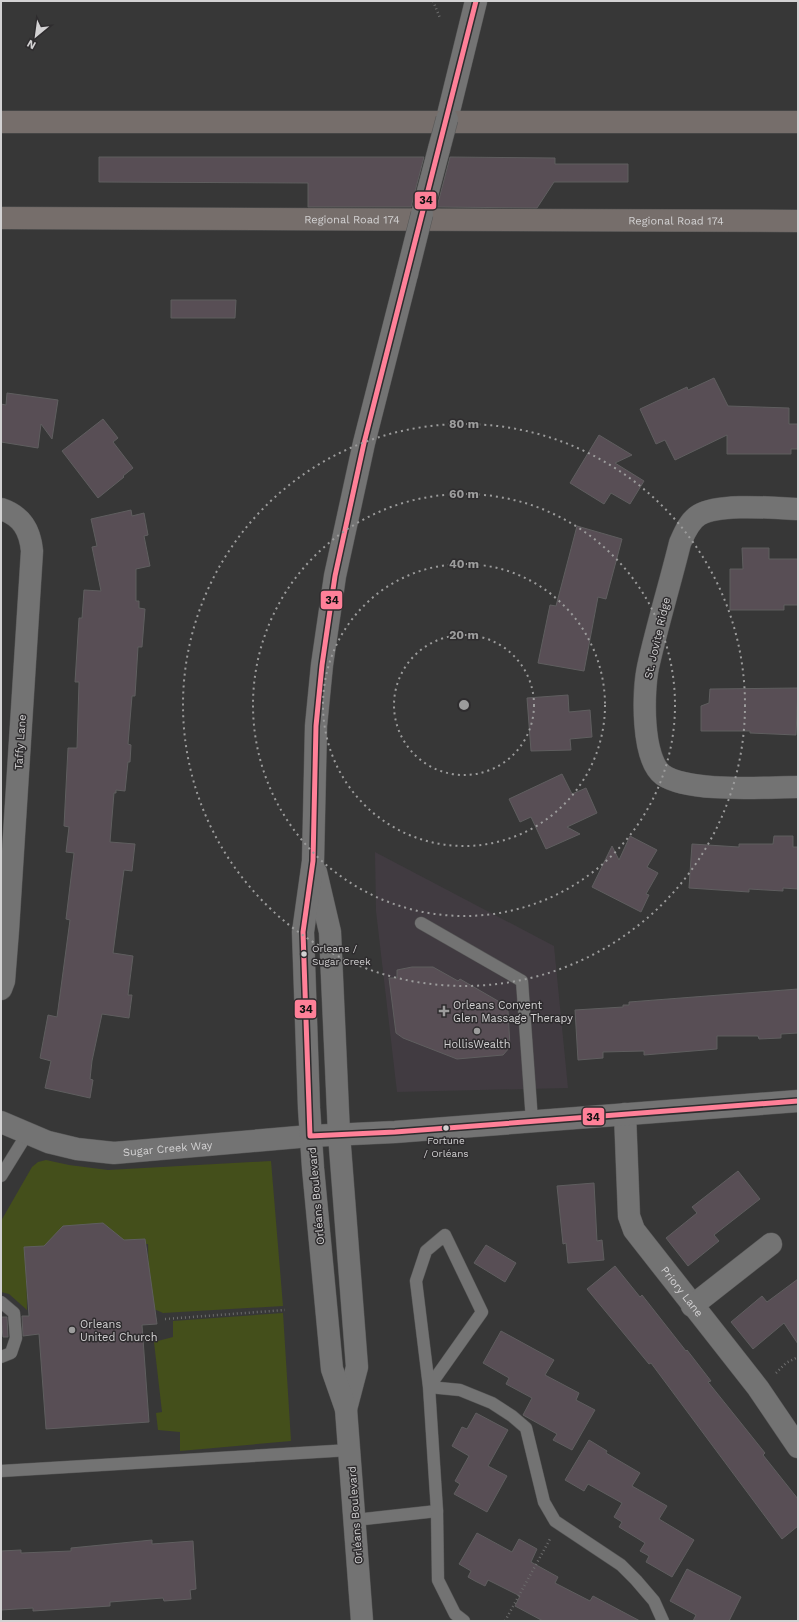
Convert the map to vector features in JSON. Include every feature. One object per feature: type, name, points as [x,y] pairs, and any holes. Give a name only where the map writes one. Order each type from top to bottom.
[{"type":"highway","points":[[1,122],[798,122]]},
{"type":"highway","name":"Regional Road 174","points":[[1,218],[798,221]]},
{"type":"street","name":"Orléans Boulevard","points":[[362,1621],[346,1409],[332,1369],[310,1136],[303,932],[313,861],[316,726],[322,664],[334,584],[364,443],[476,1]]},
{"type":"street","name":"St. Jovite Ridge","points":[[798,509],[720,508],[698,515],[686,528],[680,543],[648,668],[645,703],[646,734],[650,755],[662,774],[694,786],[798,787]]},
{"type":"street","name":"Taffy Lane","points":[[1,509],[25,524],[31,537],[32,551],[8,930],[4,981],[1,989]]},
{"type":"street","name":"Orléans Boulevard","points":[[313,861],[330,932],[340,1134],[357,1367],[346,1409]]},
{"type":"street","name":"Sugar Creek Way","points":[[1,1122],[48,1142],[77,1149],[114,1153],[310,1136],[395,1132],[798,1101]]},
{"type":"street","name":"Priory Lane","points":[[625,1114],[629,1216],[634,1230],[692,1306],[758,1388],[798,1447]]},
{"type":"street","points":[[692,1306],[771,1244]]},
{"type":"lane","points":[[421,923],[522,981],[532,1121]]},
{"type":"lane","points":[[1,1176],[27,1134]]},
{"type":"lane","points":[[429,1387],[482,1312],[445,1235],[426,1251],[416,1281],[429,1387],[437,1511],[438,1580],[455,1614],[464,1621]]},
{"type":"lane","points":[[1,1302],[14,1313],[16,1338],[11,1353],[1,1357]]},
{"type":"lane","points":[[429,1387],[460,1390],[492,1403],[512,1416],[526,1428],[544,1502],[555,1521],[621,1565],[654,1601],[663,1621]]},
{"type":"lane","points":[[1,1471],[350,1450]]},
{"type":"lane","points":[[355,1520],[437,1511]]},
{"type":"path","points":[[433,1],[440,18]]},
{"type":"path","points":[[165,1319],[285,1310]]},
{"type":"path","points":[[758,1388],[786,1363],[798,1357]]},
{"type":"path","points":[[505,1621],[559,1524]]},
{"type":"shaded area","points":[[375,852],[554,946],[568,1088],[397,1092],[376,911]]},
{"type":"green space","points":[[46,1160],[69,1165],[108,1170],[271,1161],[283,1306],[163,1313],[154,1309],[150,1310],[148,1244],[26,1252],[27,1310],[9,1294],[1,1292],[1,1221],[32,1167],[38,1162]]},
{"type":"green space","points":[[283,1313],[291,1441],[180,1451],[180,1432],[158,1430],[156,1413],[162,1412],[154,1342],[173,1337],[173,1321]]},
{"type":"building","points":[[99,157],[424,157],[411,207],[308,207],[308,183],[99,182]]},
{"type":"building","points":[[450,157],[555,158],[555,164],[628,164],[628,182],[554,182],[537,208],[437,207]]},
{"type":"building","points":[[171,300],[236,300],[235,318],[171,318]]},
{"type":"building","points":[[714,378],[728,406],[789,408],[789,424],[798,424],[798,449],[791,449],[791,454],[727,454],[727,435],[675,460],[665,440],[656,444],[640,409],[687,387],[688,390]]},
{"type":"building","points":[[7,393],[58,400],[52,439],[41,424],[38,448],[1,442],[1,404],[6,405]]},
{"type":"building","points":[[103,419],[118,438],[113,442],[133,468],[98,498],[62,451]]},
{"type":"building","points":[[599,435],[632,455],[615,463],[644,481],[630,504],[611,493],[604,504],[570,483]]},
{"type":"building","points":[[131,510],[132,516],[144,513],[148,535],[144,536],[150,566],[136,569],[136,601],[139,601],[139,608],[145,609],[142,647],[138,647],[135,696],[132,696],[128,744],[131,745],[130,762],[128,762],[125,791],[116,790],[116,793],[114,793],[110,842],[135,844],[132,871],[124,870],[113,953],[133,956],[128,995],[132,995],[129,1018],[102,1014],[92,1061],[90,1079],[93,1080],[90,1098],[45,1088],[51,1061],[40,1058],[48,1015],[57,1017],[70,920],[66,919],[74,853],[66,852],[69,827],[64,826],[68,748],[77,748],[79,682],[75,682],[79,618],[82,618],[84,590],[101,591],[92,547],[97,546],[91,519]]},
{"type":"building","points":[[577,526],[622,539],[606,599],[598,597],[584,671],[538,663],[550,605],[556,606]]},
{"type":"building","points":[[742,548],[769,548],[769,559],[798,559],[798,605],[784,605],[784,610],[730,610],[730,569],[743,569]]},
{"type":"building","points":[[798,688],[796,735],[750,733],[750,731],[701,731],[701,706],[709,703],[710,689]]},
{"type":"building","points":[[568,695],[569,712],[590,710],[592,737],[570,739],[571,750],[531,751],[527,698]]},
{"type":"building","points":[[562,774],[572,794],[586,788],[597,813],[567,827],[580,834],[546,849],[531,817],[520,822],[509,799]]},
{"type":"building","points":[[630,836],[657,850],[647,867],[658,873],[646,894],[649,895],[641,912],[592,887],[612,846],[619,860]]},
{"type":"building","points":[[774,836],[793,836],[793,847],[798,847],[798,889],[783,888],[783,891],[749,889],[749,892],[689,888],[692,844],[739,847],[739,844],[773,844]]},
{"type":"building","points":[[412,967],[433,967],[458,981],[460,979],[498,1001],[508,1011],[510,1047],[503,1055],[457,1059],[403,1038],[396,1033],[389,978],[397,978],[397,970]]},
{"type":"building","points":[[798,989],[798,1033],[781,1034],[781,1038],[759,1039],[758,1036],[717,1036],[717,1049],[644,1055],[644,1051],[603,1052],[603,1058],[578,1060],[575,1010],[623,1007],[623,1005],[629,1005],[629,1002]]},
{"type":"building","points":[[738,1171],[760,1199],[714,1235],[719,1241],[688,1266],[666,1238],[697,1213],[692,1207]]},
{"type":"building","points":[[594,1183],[597,1241],[602,1240],[604,1260],[568,1263],[566,1243],[563,1244],[557,1186]]},
{"type":"building","name":"Orleans United Church","points":[[103,1223],[124,1240],[145,1239],[157,1324],[142,1325],[149,1422],[46,1429],[39,1334],[23,1336],[22,1316],[29,1316],[24,1247],[44,1246],[63,1226]]},
{"type":"building","points":[[486,1245],[516,1263],[505,1282],[474,1263]]},
{"type":"building","points":[[615,1266],[640,1297],[642,1295],[686,1351],[687,1350],[711,1381],[708,1382],[765,1453],[763,1455],[798,1499],[798,1526],[782,1539],[651,1363],[649,1364],[587,1289]]},
{"type":"building","points":[[798,1279],[798,1344],[784,1323],[753,1349],[731,1322],[762,1296],[767,1302]]},
{"type":"building","points":[[1,1317],[7,1317],[8,1337],[3,1337]]},
{"type":"building","points":[[501,1331],[554,1360],[545,1375],[579,1393],[576,1400],[595,1410],[572,1450],[553,1440],[557,1434],[523,1415],[532,1398],[506,1384],[509,1378],[483,1363]]},
{"type":"building","points":[[476,1413],[508,1430],[488,1466],[507,1476],[487,1512],[454,1494],[460,1484],[455,1481],[469,1456],[452,1446],[462,1427],[467,1429]]},
{"type":"building","points":[[589,1440],[607,1451],[606,1453],[640,1473],[632,1486],[667,1506],[659,1519],[694,1540],[672,1577],[646,1562],[649,1556],[640,1551],[645,1543],[619,1527],[622,1522],[614,1517],[622,1503],[588,1484],[584,1491],[565,1480]]},
{"type":"building","points":[[477,1533],[512,1552],[519,1539],[537,1549],[531,1562],[558,1577],[555,1583],[590,1601],[593,1596],[640,1621],[543,1621],[515,1606],[520,1596],[488,1580],[485,1586],[475,1581],[468,1577],[471,1571],[459,1564]]},
{"type":"building","points":[[152,1540],[152,1544],[193,1541],[196,1589],[190,1590],[191,1599],[164,1601],[163,1598],[110,1602],[110,1606],[33,1611],[33,1608],[1,1610],[1,1551],[21,1550],[21,1553],[71,1551],[71,1548]]},
{"type":"building","points":[[687,1569],[741,1597],[729,1621],[693,1621],[696,1615],[670,1601]]},
{"type":"transit line","name":"34","points":[[476,1],[364,443],[335,576],[322,665],[316,726],[313,861],[303,932],[310,1136],[395,1132],[798,1101]]},
{"type":"place","name":"Orleans / Sugar Creek","points":[[304,954]]},
{"type":"place","name":"Orleans Convent Glen Massage Therapy","points":[[444,1011]]},
{"type":"place","name":"HollisWealth","points":[[477,1031]]},
{"type":"place","name":"Fortune / Orléans","points":[[446,1128]]},
{"type":"place","name":"Orleans United Church","points":[[72,1330]]}]
